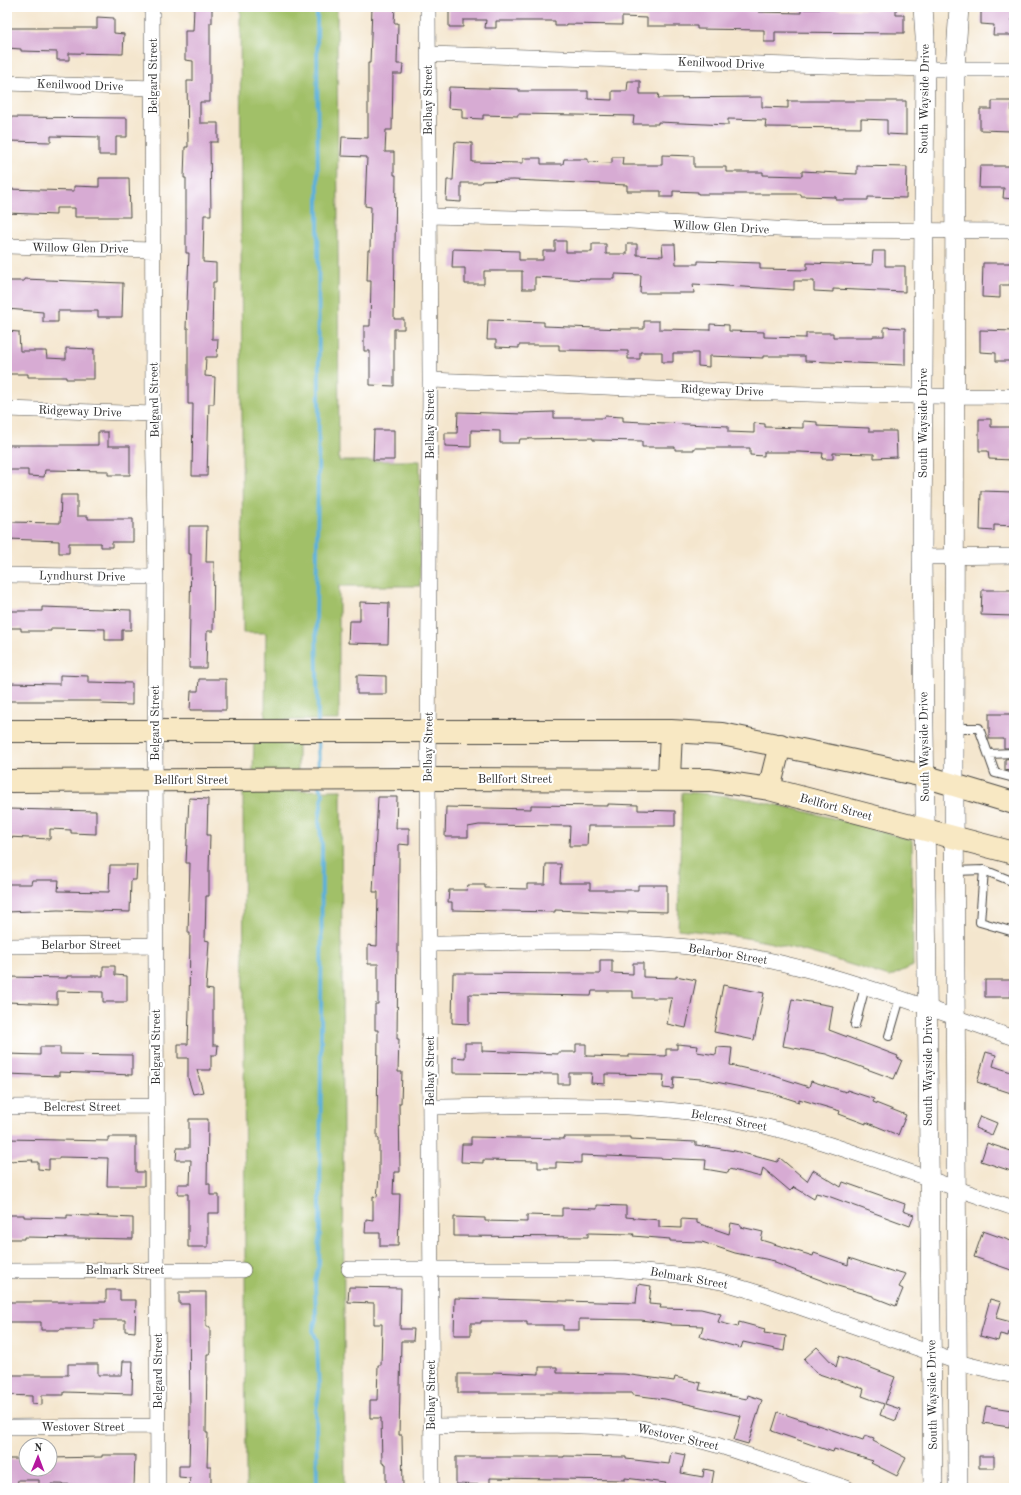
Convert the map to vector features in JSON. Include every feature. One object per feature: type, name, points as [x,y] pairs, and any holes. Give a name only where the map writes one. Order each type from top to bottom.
[{"type":"main road","points":[[669,778],[671,731]]},
{"type":"main road","points":[[7,732],[671,731],[722,734],[924,776],[1014,803]]},
{"type":"main road","points":[[769,789],[780,745]]},
{"type":"main road","name":"Bellfort Street","points":[[7,781],[669,778],[710,780],[769,789],[1014,853]]},
{"type":"street","name":"Belgard Street","points":[[152,7],[156,576],[155,780],[158,1488]]},
{"type":"street","name":"Belbay Street","points":[[428,7],[430,380],[428,779],[432,1488]]},
{"type":"street","name":"South Wayside Drive","points":[[923,7],[925,68],[922,557],[928,1179],[933,1488]]},
{"type":"street","name":"South Wayside Drive","points":[[958,1488],[954,1018],[954,556],[955,69],[959,7]]},
{"type":"street","name":"Kenilwood Drive","points":[[428,54],[955,69],[1014,68]]},
{"type":"street","name":"Kenilwood Drive","points":[[7,83],[153,88]]},
{"type":"street","name":"Willow Glen Drive","points":[[428,216],[603,220],[795,230],[923,232],[1014,231]]},
{"type":"street","name":"Willow Glen Drive","points":[[7,246],[153,250]]},
{"type":"street","name":"Ridgeway Drive","points":[[430,380],[923,396],[1014,396]]},
{"type":"street","name":"Ridgeway Drive","points":[[7,409],[154,414]]},
{"type":"street","points":[[922,557],[1014,556]]},
{"type":"street","name":"Lyndhurst Drive","points":[[7,575],[156,576]]},
{"type":"street","name":"Belarbor Street","points":[[429,944],[640,943],[690,947],[783,963],[900,998],[1014,1038]]},
{"type":"street","name":"Belarbor Street","points":[[7,946],[156,945]]},
{"type":"street","name":"Belcrest Street","points":[[430,1107],[603,1105],[692,1113],[731,1119],[782,1130],[829,1144],[956,1190],[1014,1208]]},
{"type":"street","name":"Belcrest Street","points":[[7,1107],[156,1106]]},
{"type":"street","name":"Belmark Street","points":[[349,1269],[612,1269],[688,1276],[722,1282],[762,1294],[956,1362],[1014,1376]]},
{"type":"street","name":"Belmark Street","points":[[7,1271],[244,1270]]},
{"type":"street","name":"Westover Street","points":[[432,1426],[550,1425],[642,1428],[687,1437],[720,1446],[847,1488]]},
{"type":"street","name":"Westover Street","points":[[7,1427],[158,1426]]},
{"type":"lane","points":[[954,728],[979,728],[995,772],[1014,778]]},
{"type":"lane","points":[[989,754],[1014,753]]},
{"type":"lane","points":[[954,871],[984,870],[1014,882]]},
{"type":"lane","points":[[984,870],[980,922],[1014,932]]},
{"type":"lane","points":[[855,1025],[865,987]]},
{"type":"lane","points":[[889,1036],[900,998]]},
{"type":"green space","points":[[240,7],[337,7],[339,461],[420,461],[420,586],[339,586],[339,720],[265,720],[266,633],[243,633]]},
{"type":"green space","points":[[254,737],[298,737],[298,772],[253,773]]},
{"type":"green space","points":[[341,790],[345,1488],[246,1488],[243,791]]},
{"type":"green space","points":[[682,792],[711,794],[769,803],[912,840],[913,966],[889,977],[808,952],[768,942],[743,937],[678,929]]},
{"type":"building","points":[[194,7],[212,7],[212,23],[210,23],[210,102],[200,102],[200,123],[218,123],[218,142],[210,142],[211,215],[204,215],[203,262],[216,263],[216,282],[213,282],[212,339],[218,339],[217,357],[206,357],[205,376],[215,377],[214,404],[209,404],[207,476],[192,476],[193,404],[188,404],[188,328],[186,328],[189,253],[186,253],[186,178],[184,178],[185,147],[188,147],[187,81],[193,81],[193,61],[185,60],[185,31],[193,31]]},
{"type":"building","points":[[372,7],[395,7],[394,23],[398,23],[397,64],[403,64],[402,74],[393,74],[392,130],[386,130],[385,152],[394,152],[394,175],[396,175],[394,319],[404,319],[404,329],[394,329],[394,386],[370,385],[370,351],[364,351],[364,326],[370,326],[371,281],[367,281],[368,250],[370,250],[371,207],[365,206],[367,157],[341,156],[342,137],[368,138],[368,63],[370,63]]},
{"type":"building","points":[[449,7],[759,7],[759,12],[801,13],[801,9],[820,9],[820,7],[832,7],[832,9],[879,10],[879,8],[896,8],[896,15],[904,15],[904,33],[775,32],[775,42],[764,42],[764,30],[697,29],[697,26],[647,26],[647,18],[622,17],[622,25],[566,24],[566,26],[555,26],[555,21],[496,21],[496,28],[485,28],[486,20],[463,20],[463,27],[449,27]]},
{"type":"building","points":[[1001,7],[1012,7],[1012,35],[993,35],[994,25],[981,24],[981,8],[1001,9]]},
{"type":"building","points":[[97,17],[114,18],[114,33],[124,34],[123,54],[69,53],[69,60],[57,60],[57,52],[21,51],[21,49],[7,48],[7,28],[97,28]]},
{"type":"building","points":[[628,81],[640,81],[640,94],[659,94],[658,98],[762,97],[762,107],[788,108],[788,101],[906,101],[906,135],[887,134],[887,120],[861,119],[861,128],[765,127],[766,120],[728,119],[728,125],[658,122],[658,124],[633,124],[634,116],[518,114],[518,116],[483,115],[483,119],[462,118],[462,109],[448,108],[449,87],[519,89],[519,91],[588,91],[588,99],[612,100],[612,91],[627,91]]},
{"type":"building","points":[[992,101],[1012,101],[1011,131],[980,130],[980,109],[992,109]]},
{"type":"building","points":[[7,117],[127,118],[127,137],[116,137],[116,155],[99,155],[99,137],[51,136],[51,142],[7,141]]},
{"type":"building","points":[[455,142],[472,143],[472,162],[523,163],[523,158],[541,158],[541,164],[563,164],[564,159],[588,159],[588,162],[612,163],[612,157],[623,157],[622,165],[662,165],[662,155],[694,156],[694,167],[726,167],[726,172],[763,172],[763,175],[802,176],[802,171],[857,174],[857,166],[907,167],[906,198],[868,197],[868,200],[836,200],[836,197],[801,196],[801,194],[698,194],[698,192],[673,191],[673,197],[661,197],[661,191],[627,191],[627,185],[513,180],[461,183],[461,202],[446,201],[447,180],[453,180]]},
{"type":"building","points":[[980,166],[1014,166],[1013,199],[1003,198],[1004,188],[979,188]]},
{"type":"building","points":[[99,178],[129,178],[130,217],[75,217],[75,208],[56,208],[56,215],[7,213],[7,189],[74,191],[74,186],[99,187]]},
{"type":"building","points":[[555,241],[566,241],[566,252],[592,252],[592,244],[606,244],[606,254],[627,254],[627,244],[637,244],[637,255],[663,256],[662,244],[675,244],[676,264],[698,264],[698,261],[760,263],[760,269],[807,270],[807,263],[872,265],[873,251],[885,251],[885,266],[905,266],[905,292],[833,289],[833,292],[814,291],[814,281],[794,281],[794,290],[693,284],[694,293],[640,293],[641,275],[615,274],[615,279],[589,280],[535,277],[535,289],[522,289],[522,271],[484,271],[484,284],[465,284],[465,268],[452,268],[453,249],[519,251],[519,260],[543,260],[543,251],[555,251]]},
{"type":"building","points":[[983,263],[1011,263],[1010,285],[1000,285],[1000,298],[982,297]]},
{"type":"building","points":[[24,279],[123,283],[122,317],[98,317],[98,311],[58,311],[58,322],[43,322],[43,312],[7,309],[7,281],[24,281]]},
{"type":"building","points":[[488,320],[544,322],[544,326],[622,329],[644,329],[644,321],[659,321],[659,329],[710,330],[710,324],[729,325],[729,331],[764,332],[764,337],[806,338],[806,333],[833,333],[833,337],[884,336],[884,327],[905,328],[905,365],[805,361],[805,356],[763,356],[763,358],[709,356],[709,367],[698,366],[698,353],[673,353],[673,362],[662,362],[662,352],[640,352],[640,359],[628,359],[628,351],[559,350],[559,345],[519,345],[519,348],[496,347],[496,340],[487,340]]},
{"type":"building","points":[[980,330],[1014,331],[1014,361],[996,361],[996,353],[980,352]]},
{"type":"building","points":[[7,331],[19,332],[20,351],[46,351],[47,358],[66,359],[66,348],[94,349],[94,379],[28,377],[28,374],[7,374]]},
{"type":"building","points":[[458,412],[524,414],[554,412],[554,418],[604,418],[605,416],[623,417],[623,421],[728,426],[728,432],[754,433],[754,423],[765,424],[765,427],[803,428],[803,421],[817,422],[817,426],[869,428],[869,431],[896,431],[897,457],[874,458],[874,454],[833,453],[833,459],[822,459],[823,453],[799,452],[764,452],[764,456],[750,455],[750,448],[694,448],[694,450],[675,450],[675,447],[642,447],[642,441],[593,440],[593,438],[520,439],[519,443],[500,443],[500,431],[471,430],[471,447],[445,446],[445,433],[457,433]]},
{"type":"building","points":[[979,419],[991,419],[991,427],[1012,427],[1012,460],[989,459],[988,451],[979,451]]},
{"type":"building","points":[[374,430],[394,430],[394,460],[373,460]]},
{"type":"building","points":[[98,432],[108,432],[108,446],[130,446],[130,475],[108,475],[108,471],[45,470],[44,477],[28,476],[28,470],[7,470],[7,445],[98,445]]},
{"type":"building","points":[[981,491],[1014,492],[1014,526],[994,525],[994,531],[980,530]]},
{"type":"building","points":[[61,495],[77,495],[77,516],[88,516],[88,519],[133,519],[133,542],[112,542],[112,547],[101,547],[101,543],[69,543],[69,553],[59,553],[59,541],[7,539],[7,522],[60,523]]},
{"type":"building","points":[[189,526],[207,526],[206,562],[214,562],[213,631],[207,631],[206,668],[189,668],[191,554],[189,554]]},
{"type":"building","points":[[982,590],[1013,590],[1013,616],[981,615]]},
{"type":"building","points":[[360,602],[389,603],[388,644],[348,643],[349,621],[360,621]]},
{"type":"building","points":[[42,607],[131,610],[131,630],[122,630],[122,640],[105,640],[105,629],[51,628],[51,631],[21,631],[21,628],[7,628],[7,611],[42,611]]},
{"type":"building","points":[[60,675],[88,676],[88,682],[132,683],[132,705],[101,704],[102,701],[7,701],[7,683],[60,684]]},
{"type":"building","points":[[357,675],[386,676],[386,694],[357,694]]},
{"type":"building","points":[[199,679],[226,679],[226,710],[190,710],[191,691],[198,691]]},
{"type":"building","points":[[989,714],[1014,714],[1014,748],[1004,748],[1004,739],[989,739]]},
{"type":"building","points":[[1014,758],[1014,772],[1005,770],[1005,759]]},
{"type":"building","points":[[378,797],[397,797],[396,828],[409,828],[409,845],[399,844],[397,1039],[399,1039],[398,1072],[402,1072],[401,1103],[399,1103],[400,1172],[394,1172],[393,1194],[400,1194],[398,1246],[380,1246],[380,1233],[365,1233],[366,1219],[373,1220],[373,1196],[377,1197],[379,1177],[379,1138],[377,1138],[378,1030],[375,1030],[375,1004],[378,1004],[378,964],[368,964],[368,945],[377,946],[378,892],[373,892]]},
{"type":"building","points":[[189,798],[208,799],[207,835],[210,835],[209,896],[206,896],[205,940],[209,941],[206,989],[213,990],[213,1045],[218,1045],[217,1055],[211,1055],[211,1070],[197,1070],[203,1092],[193,1094],[188,1078],[188,1058],[178,1058],[178,1044],[188,1044],[190,933],[188,933],[190,863],[186,863]]},
{"type":"building","points":[[608,804],[638,805],[638,810],[675,811],[675,826],[588,826],[587,846],[569,846],[570,826],[479,825],[468,827],[468,837],[445,837],[446,807],[531,809],[531,805],[608,806]]},
{"type":"building","points":[[7,809],[96,811],[96,834],[71,833],[71,830],[50,829],[50,839],[7,837]]},
{"type":"building","points":[[546,864],[561,864],[560,883],[590,883],[590,890],[638,890],[638,885],[667,885],[667,912],[628,911],[628,913],[555,910],[555,912],[452,910],[452,902],[448,902],[449,890],[467,890],[468,885],[485,885],[485,888],[527,889],[527,884],[545,884]]},
{"type":"building","points":[[110,865],[137,865],[136,880],[131,880],[130,912],[58,910],[7,912],[7,884],[31,884],[32,880],[59,880],[58,891],[109,892]]},
{"type":"building","points":[[600,960],[612,960],[612,973],[633,974],[633,963],[643,963],[643,977],[676,978],[676,976],[696,980],[686,1028],[667,1024],[672,998],[633,998],[633,991],[592,991],[591,996],[469,994],[469,1024],[452,1023],[453,973],[600,974]]},
{"type":"building","points":[[103,966],[115,966],[115,975],[127,976],[127,1002],[103,1002],[103,992],[57,991],[57,1004],[7,1002],[7,977],[67,978],[67,976],[103,976]]},
{"type":"building","points":[[985,980],[1011,980],[1011,997],[985,997]]},
{"type":"building","points":[[723,985],[764,993],[754,1040],[714,1032]]},
{"type":"building","points":[[792,999],[833,1006],[829,1030],[898,1056],[897,1058],[902,1060],[894,1079],[826,1054],[783,1046]]},
{"type":"building","points":[[465,1043],[482,1043],[482,1051],[558,1054],[558,1052],[576,1052],[576,1044],[586,1044],[586,1056],[629,1057],[629,1055],[666,1056],[666,1049],[677,1049],[677,1044],[698,1046],[697,1052],[716,1055],[717,1047],[732,1048],[730,1065],[765,1073],[809,1087],[811,1081],[846,1092],[847,1090],[874,1099],[873,1102],[906,1115],[898,1135],[866,1122],[866,1124],[839,1114],[840,1111],[799,1099],[799,1102],[771,1093],[701,1079],[674,1077],[673,1089],[663,1088],[664,1075],[605,1074],[605,1084],[591,1083],[592,1073],[569,1073],[569,1084],[558,1084],[558,1074],[453,1073],[453,1057],[465,1058]]},
{"type":"building","points":[[40,1047],[60,1047],[60,1054],[132,1055],[132,1075],[59,1072],[59,1076],[7,1074],[7,1054],[40,1055]]},
{"type":"building","points":[[986,1052],[996,1055],[993,1066],[1014,1073],[1014,1094],[977,1082]]},
{"type":"building","points":[[980,1116],[997,1123],[992,1135],[975,1128]]},
{"type":"building","points":[[189,1119],[208,1119],[207,1184],[210,1184],[210,1195],[219,1195],[219,1213],[208,1213],[208,1247],[188,1247],[188,1194],[178,1194],[178,1184],[190,1184],[191,1160],[176,1160],[177,1148],[189,1148]]},
{"type":"building","points":[[108,1137],[136,1137],[136,1172],[144,1172],[144,1186],[107,1186],[108,1158],[59,1157],[59,1159],[49,1159],[49,1170],[38,1169],[38,1162],[32,1162],[33,1160],[7,1161],[7,1139],[108,1141]]},
{"type":"building","points":[[471,1137],[564,1139],[564,1137],[630,1137],[630,1139],[696,1142],[696,1145],[735,1151],[777,1162],[780,1158],[807,1181],[813,1170],[841,1187],[843,1182],[905,1204],[903,1211],[914,1215],[910,1226],[828,1196],[816,1193],[814,1199],[794,1187],[790,1191],[763,1168],[761,1177],[729,1169],[728,1173],[705,1169],[706,1160],[581,1155],[581,1163],[556,1162],[556,1168],[538,1168],[538,1161],[483,1160],[483,1163],[461,1162],[462,1144],[471,1144]]},
{"type":"building","points":[[987,1143],[1014,1152],[1014,1172],[981,1161]]},
{"type":"building","points":[[597,1205],[626,1206],[626,1217],[659,1220],[659,1227],[681,1228],[681,1219],[697,1220],[697,1223],[729,1234],[731,1223],[741,1225],[741,1227],[763,1232],[761,1240],[813,1256],[814,1253],[848,1265],[849,1258],[894,1273],[895,1271],[906,1274],[899,1287],[903,1289],[896,1306],[873,1296],[834,1285],[775,1263],[775,1261],[735,1253],[702,1242],[670,1241],[670,1239],[633,1236],[634,1234],[588,1233],[588,1237],[454,1236],[454,1217],[485,1218],[485,1221],[527,1222],[527,1215],[562,1216],[562,1208],[597,1209]]},
{"type":"building","points":[[7,1215],[24,1215],[24,1217],[67,1218],[67,1215],[133,1218],[133,1239],[24,1237],[24,1239],[7,1239]]},
{"type":"building","points":[[983,1231],[1014,1242],[1014,1271],[974,1257]]},
{"type":"building","points":[[638,1284],[651,1286],[649,1304],[661,1305],[660,1308],[701,1309],[721,1314],[718,1322],[738,1327],[739,1322],[765,1329],[764,1333],[786,1336],[784,1351],[743,1342],[741,1348],[700,1337],[703,1326],[671,1325],[641,1320],[579,1319],[579,1330],[563,1330],[563,1325],[527,1325],[527,1321],[481,1321],[481,1323],[471,1323],[471,1335],[454,1335],[455,1298],[636,1303]]},
{"type":"building","points":[[349,1287],[401,1288],[400,1329],[414,1329],[413,1341],[401,1341],[399,1435],[402,1435],[403,1488],[386,1488],[386,1464],[382,1463],[381,1418],[370,1418],[370,1400],[377,1400],[378,1365],[381,1365],[382,1324],[374,1324],[374,1303],[348,1302]]},
{"type":"building","points":[[106,1290],[120,1290],[120,1300],[136,1300],[135,1332],[125,1331],[125,1320],[94,1320],[94,1329],[60,1330],[41,1330],[41,1322],[7,1322],[7,1302],[106,1302]]},
{"type":"building","points":[[179,1292],[206,1292],[206,1327],[210,1327],[210,1354],[207,1354],[206,1433],[208,1433],[207,1466],[211,1466],[211,1488],[189,1488],[190,1478],[179,1477],[179,1466],[189,1466],[190,1422],[189,1304],[179,1304]]},
{"type":"building","points":[[990,1299],[1001,1302],[996,1318],[1011,1322],[1008,1336],[1000,1334],[998,1341],[980,1336]]},
{"type":"building","points":[[817,1347],[836,1367],[839,1356],[895,1377],[885,1404],[900,1409],[896,1421],[880,1415],[884,1404],[862,1396],[864,1389],[816,1373],[804,1359]]},
{"type":"building","points":[[123,1361],[133,1361],[132,1394],[64,1392],[64,1395],[42,1395],[42,1405],[32,1404],[32,1396],[7,1395],[7,1375],[68,1375],[68,1364],[98,1364],[98,1375],[122,1375]]},
{"type":"building","points":[[539,1367],[557,1367],[557,1373],[624,1374],[674,1381],[675,1377],[701,1383],[699,1390],[747,1399],[748,1395],[762,1400],[748,1444],[734,1440],[741,1416],[665,1399],[633,1395],[633,1393],[458,1393],[458,1374],[493,1374],[493,1372],[539,1374]]},
{"type":"building","points":[[986,1406],[1012,1410],[1009,1427],[983,1423]]},
{"type":"building","points":[[778,1412],[863,1440],[865,1435],[874,1438],[873,1441],[906,1458],[897,1476],[871,1463],[873,1461],[834,1449],[833,1452],[772,1431]]},
{"type":"building","points":[[671,1452],[685,1455],[681,1473],[703,1477],[704,1469],[714,1471],[711,1488],[665,1488],[666,1483],[625,1478],[625,1480],[490,1478],[490,1485],[456,1484],[456,1457],[626,1457],[626,1459],[669,1464]]},
{"type":"building","points":[[102,1455],[135,1455],[134,1488],[110,1488],[110,1486],[101,1485],[51,1484],[51,1488],[39,1488],[39,1480],[18,1480],[17,1487],[7,1487],[7,1459],[18,1459],[18,1477],[58,1477],[58,1458],[102,1457]]},
{"type":"building","points":[[979,1456],[994,1456],[994,1468],[979,1468]]},
{"type":"waterway","points":[[317,7],[319,403],[316,621],[318,724]]},
{"type":"waterway","points":[[318,737],[319,772]]},
{"type":"waterway","points":[[317,1488],[316,1411],[319,1392],[317,1341],[313,1330],[316,1319],[315,1281],[319,1263],[320,1228],[322,846],[319,821],[323,793],[319,787]]}]
